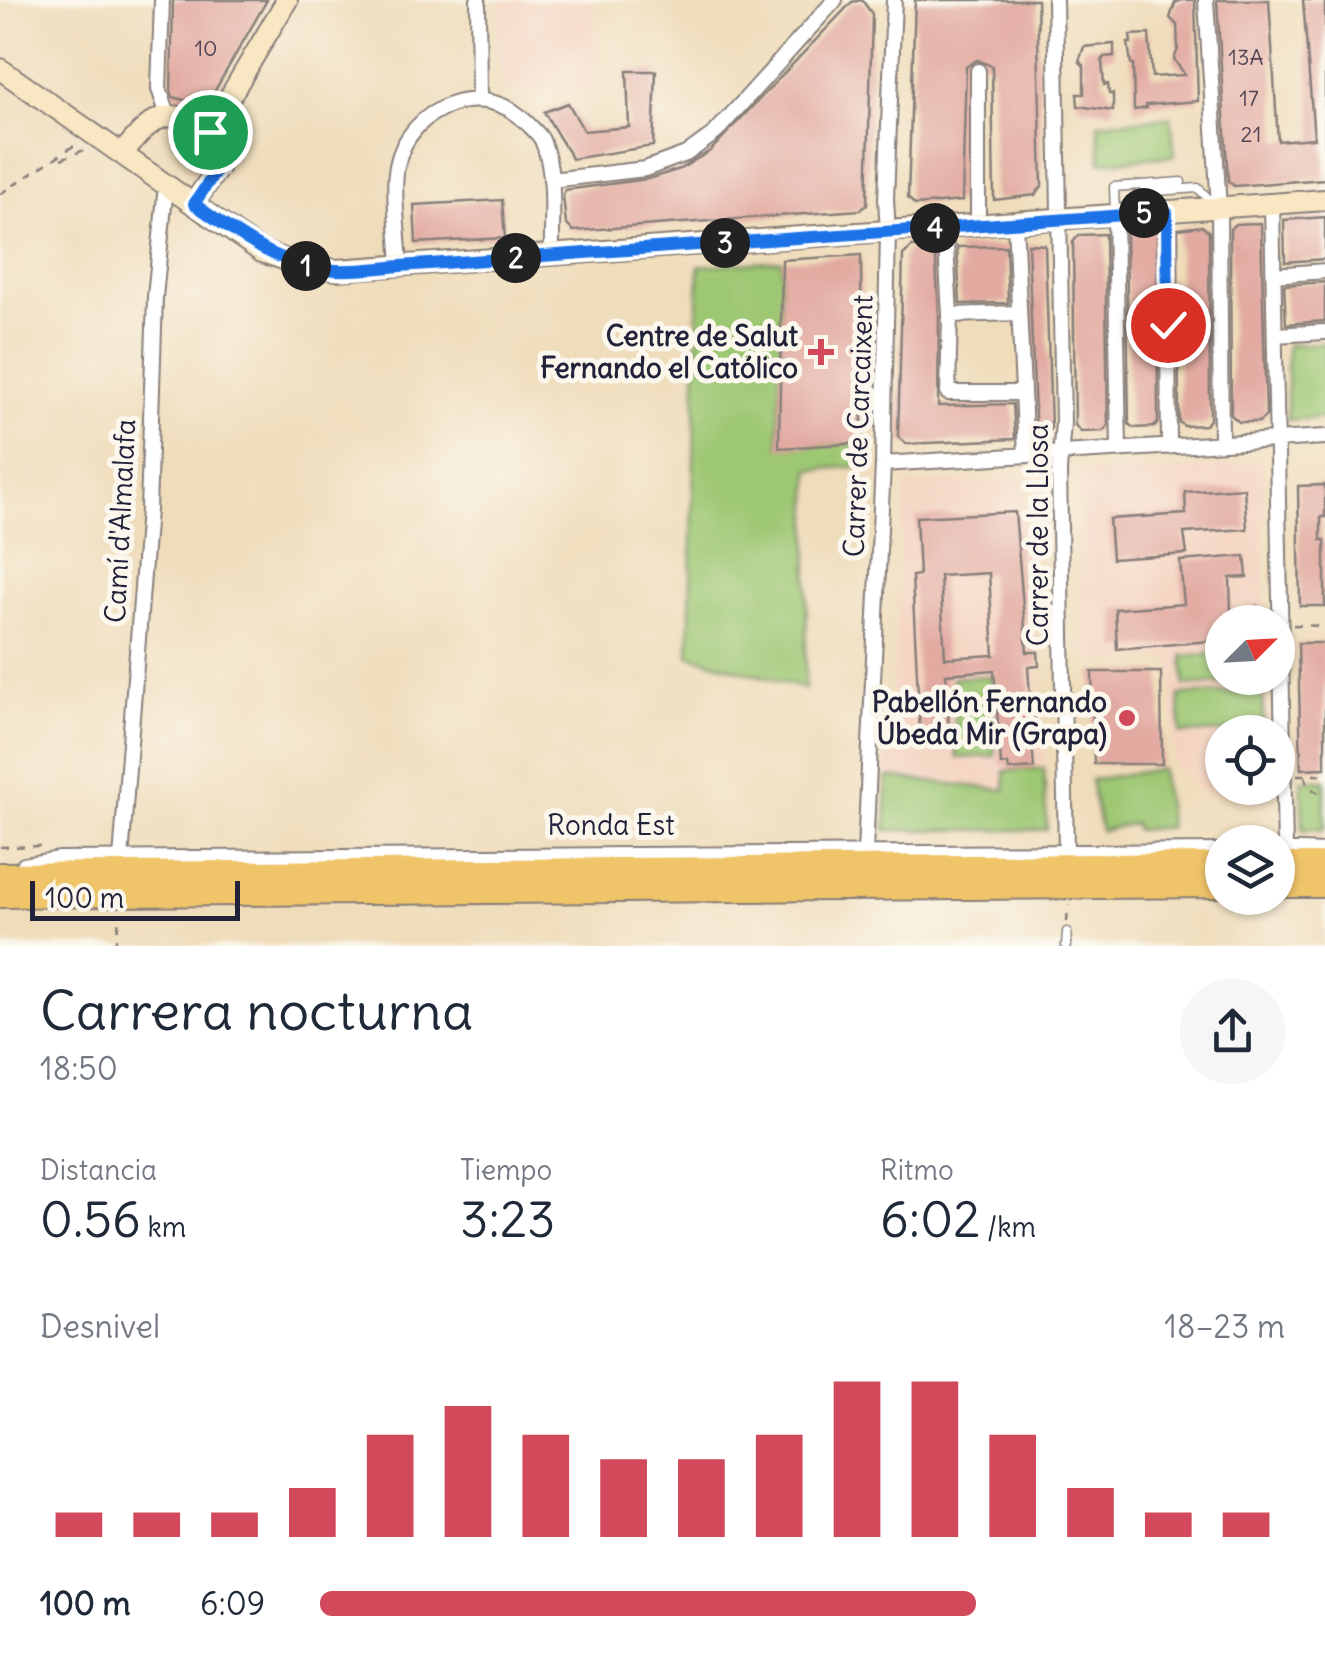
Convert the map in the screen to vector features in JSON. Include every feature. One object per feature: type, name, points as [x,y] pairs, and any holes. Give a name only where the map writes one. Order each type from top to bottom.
[{"type":"main road","points":[[1295,858],[1325,864]]},
{"type":"main road","name":"Ronda Est","points":[[0,871],[1205,864]]},
{"type":"main road","points":[[0,896],[1205,886]]},
{"type":"main road","points":[[1295,886],[1325,886]]},
{"type":"street","points":[[162,0],[160,89],[168,115]]},
{"type":"street","points":[[210,132],[287,0]]},
{"type":"street","points":[[478,0],[479,99]]},
{"type":"street","points":[[551,180],[645,168],[686,154],[714,133],[834,0]]},
{"type":"street","name":"Carrer de la Llosa","points":[[1056,0],[1063,35],[1064,116],[1058,219],[1066,852]]},
{"type":"street","points":[[1206,0],[1218,208],[1222,444]]},
{"type":"street","name":"Carrer de Carcaixent","points":[[865,854],[883,464],[890,3]]},
{"type":"street","points":[[0,68],[262,252],[336,270],[1325,200]]},
{"type":"street","points":[[978,71],[978,225]]},
{"type":"street","points":[[146,125],[160,89]]},
{"type":"street","points":[[400,266],[397,166],[413,129],[450,102],[479,99],[517,112],[541,138],[551,180],[552,255]]},
{"type":"street","points":[[106,143],[168,115],[190,118],[210,132],[218,168],[194,204]]},
{"type":"street","name":"Camí d'Almalafa","points":[[121,859],[148,510],[155,297],[166,185]]},
{"type":"street","points":[[1272,204],[1282,605]]},
{"type":"street","points":[[1167,212],[1169,446]]},
{"type":"street","points":[[1114,215],[1119,450]]},
{"type":"street","points":[[1015,222],[1026,455]]},
{"type":"street","points":[[945,228],[950,315],[948,393],[1023,392]]},
{"type":"street","points":[[1274,275],[1325,271]]},
{"type":"street","points":[[950,315],[1020,313]]},
{"type":"street","points":[[1275,335],[1325,332]]},
{"type":"street","points":[[883,464],[1325,437]]},
{"type":"street","name":"Ronda Est","points":[[0,871],[58,859],[1205,851]]},
{"type":"street","points":[[1295,854],[1325,852]]},
{"type":"lane","points":[[1114,215],[1114,187],[1181,182]]},
{"type":"lane","points":[[1144,192],[1198,188],[1218,208]]},
{"type":"lane","points":[[1066,946],[1067,932]]},
{"type":"path","points":[[55,161],[106,143]]},
{"type":"path","points":[[0,194],[55,161],[106,143]]},
{"type":"path","points":[[1295,625],[1325,626]]},
{"type":"path","points":[[1295,775],[1325,774]]},
{"type":"path","points":[[1305,775],[1307,786],[1325,797]]},
{"type":"path","points":[[1067,932],[1068,903]]},
{"type":"path","points":[[115,946],[120,910]]},
{"type":"shaded area","points":[[499,0],[595,0],[596,90],[499,90]]},
{"type":"shaded area","points":[[1263,463],[1265,605],[1205,605],[1205,695],[1266,695],[1267,715],[1205,715],[1205,791],[1197,789],[1175,764],[1171,658],[1084,659],[1080,473]]},
{"type":"shaded area","points":[[1024,477],[1044,768],[1005,771],[1006,790],[887,777],[904,485]]},
{"type":"green space","points":[[1171,117],[1175,156],[1101,162],[1098,123]]},
{"type":"green space","points":[[782,260],[779,447],[862,443],[862,466],[810,470],[805,689],[689,655],[699,266]]},
{"type":"green space","points":[[1325,343],[1325,418],[1287,420],[1287,345]]},
{"type":"green space","points":[[1205,654],[1205,684],[1185,686],[1183,656]]},
{"type":"green space","points":[[991,676],[995,756],[957,758],[952,678]]},
{"type":"green space","points":[[1179,695],[1262,695],[1263,715],[1205,715],[1205,733],[1181,734]]},
{"type":"green space","points":[[1044,768],[1047,830],[886,830],[887,777],[1005,790],[1005,771]]},
{"type":"green space","points":[[1161,769],[1169,827],[1136,830],[1134,823],[1101,831],[1090,780]]},
{"type":"green space","points":[[1301,780],[1325,780],[1325,829],[1303,830]]},
{"type":"building","points":[[173,0],[267,0],[206,106],[173,97]]},
{"type":"building","points":[[862,0],[872,14],[867,204],[860,210],[573,231],[566,224],[565,190],[648,179],[680,169],[710,151],[852,2]]},
{"type":"building","points":[[915,0],[1037,0],[1042,186],[1035,195],[994,200],[992,66],[977,60],[966,67],[962,201],[915,205],[908,198]]},
{"type":"building","points":[[1195,0],[1198,101],[1146,105],[1147,108],[1134,110],[1130,35],[1149,34],[1152,77],[1185,75],[1174,59],[1178,49],[1177,25],[1170,18],[1175,3]]},
{"type":"building","points":[[1217,0],[1269,0],[1278,141],[1314,138],[1303,0],[1325,0],[1325,179],[1234,186],[1228,181]]},
{"type":"building","points":[[1114,44],[1114,56],[1102,61],[1104,85],[1108,84],[1109,94],[1113,94],[1113,111],[1078,106],[1077,94],[1084,94],[1084,66],[1079,61],[1084,47]]},
{"type":"building","points":[[627,71],[656,71],[653,146],[572,159],[544,112],[568,103],[584,131],[629,127]]},
{"type":"building","points":[[502,200],[505,238],[416,243],[414,205]]},
{"type":"building","points":[[1325,217],[1325,259],[1285,262],[1284,220]]},
{"type":"building","points":[[1261,223],[1266,416],[1259,422],[1239,422],[1231,415],[1230,229],[1235,224]]},
{"type":"building","points":[[1202,226],[1209,232],[1210,420],[1205,425],[1184,426],[1179,422],[1178,229]]},
{"type":"building","points":[[1157,229],[1158,423],[1154,427],[1133,428],[1129,424],[1126,232]]},
{"type":"building","points":[[1105,234],[1108,426],[1103,431],[1081,432],[1075,425],[1073,242],[1079,235]]},
{"type":"building","points":[[1028,244],[1045,245],[1051,428],[1043,437],[1036,438]]},
{"type":"building","points":[[935,246],[938,406],[1013,404],[1015,439],[906,444],[898,437],[903,255],[912,247]]},
{"type":"building","points":[[1006,246],[1008,303],[960,304],[957,247]]},
{"type":"building","name":"Centre de Salut Fernando el Católico","points":[[861,255],[862,443],[779,448],[782,260]]},
{"type":"building","points":[[1325,282],[1325,321],[1286,324],[1284,285]]},
{"type":"building","points":[[1325,485],[1321,540],[1325,540],[1325,606],[1300,606],[1298,486]]},
{"type":"building","points":[[1244,488],[1247,529],[1184,533],[1187,554],[1112,559],[1109,519],[1186,514],[1185,492]]},
{"type":"building","points":[[1015,512],[1027,652],[1038,652],[1039,666],[1028,667],[1036,728],[1031,729],[1034,768],[1009,770],[1008,764],[1001,765],[994,670],[946,674],[949,732],[920,733],[912,576],[919,575],[916,517]],"holes":[[[989,573],[994,655],[945,658],[940,576]]]},
{"type":"building","points":[[1245,556],[1247,577],[1230,578],[1231,605],[1205,605],[1205,641],[1117,649],[1115,609],[1184,604],[1180,561]]},
{"type":"building","points":[[1298,643],[1325,643],[1325,768],[1301,769]]},
{"type":"building","name":"Pabellón Fernando Úbeda Mir (Grapa)","points":[[1092,672],[1161,672],[1162,764],[1094,764]]},
{"type":"place","name":"Centre de Salut Fernando el Católico","points":[[821,352]]},
{"type":"place","name":"Pabellón Fernando Úbeda Mir (Grapa)","points":[[1127,718]]},
{"type":"route","points":[[210,132],[218,168],[194,204],[262,252],[299,264],[336,270],[1167,212],[1168,325]]}]
